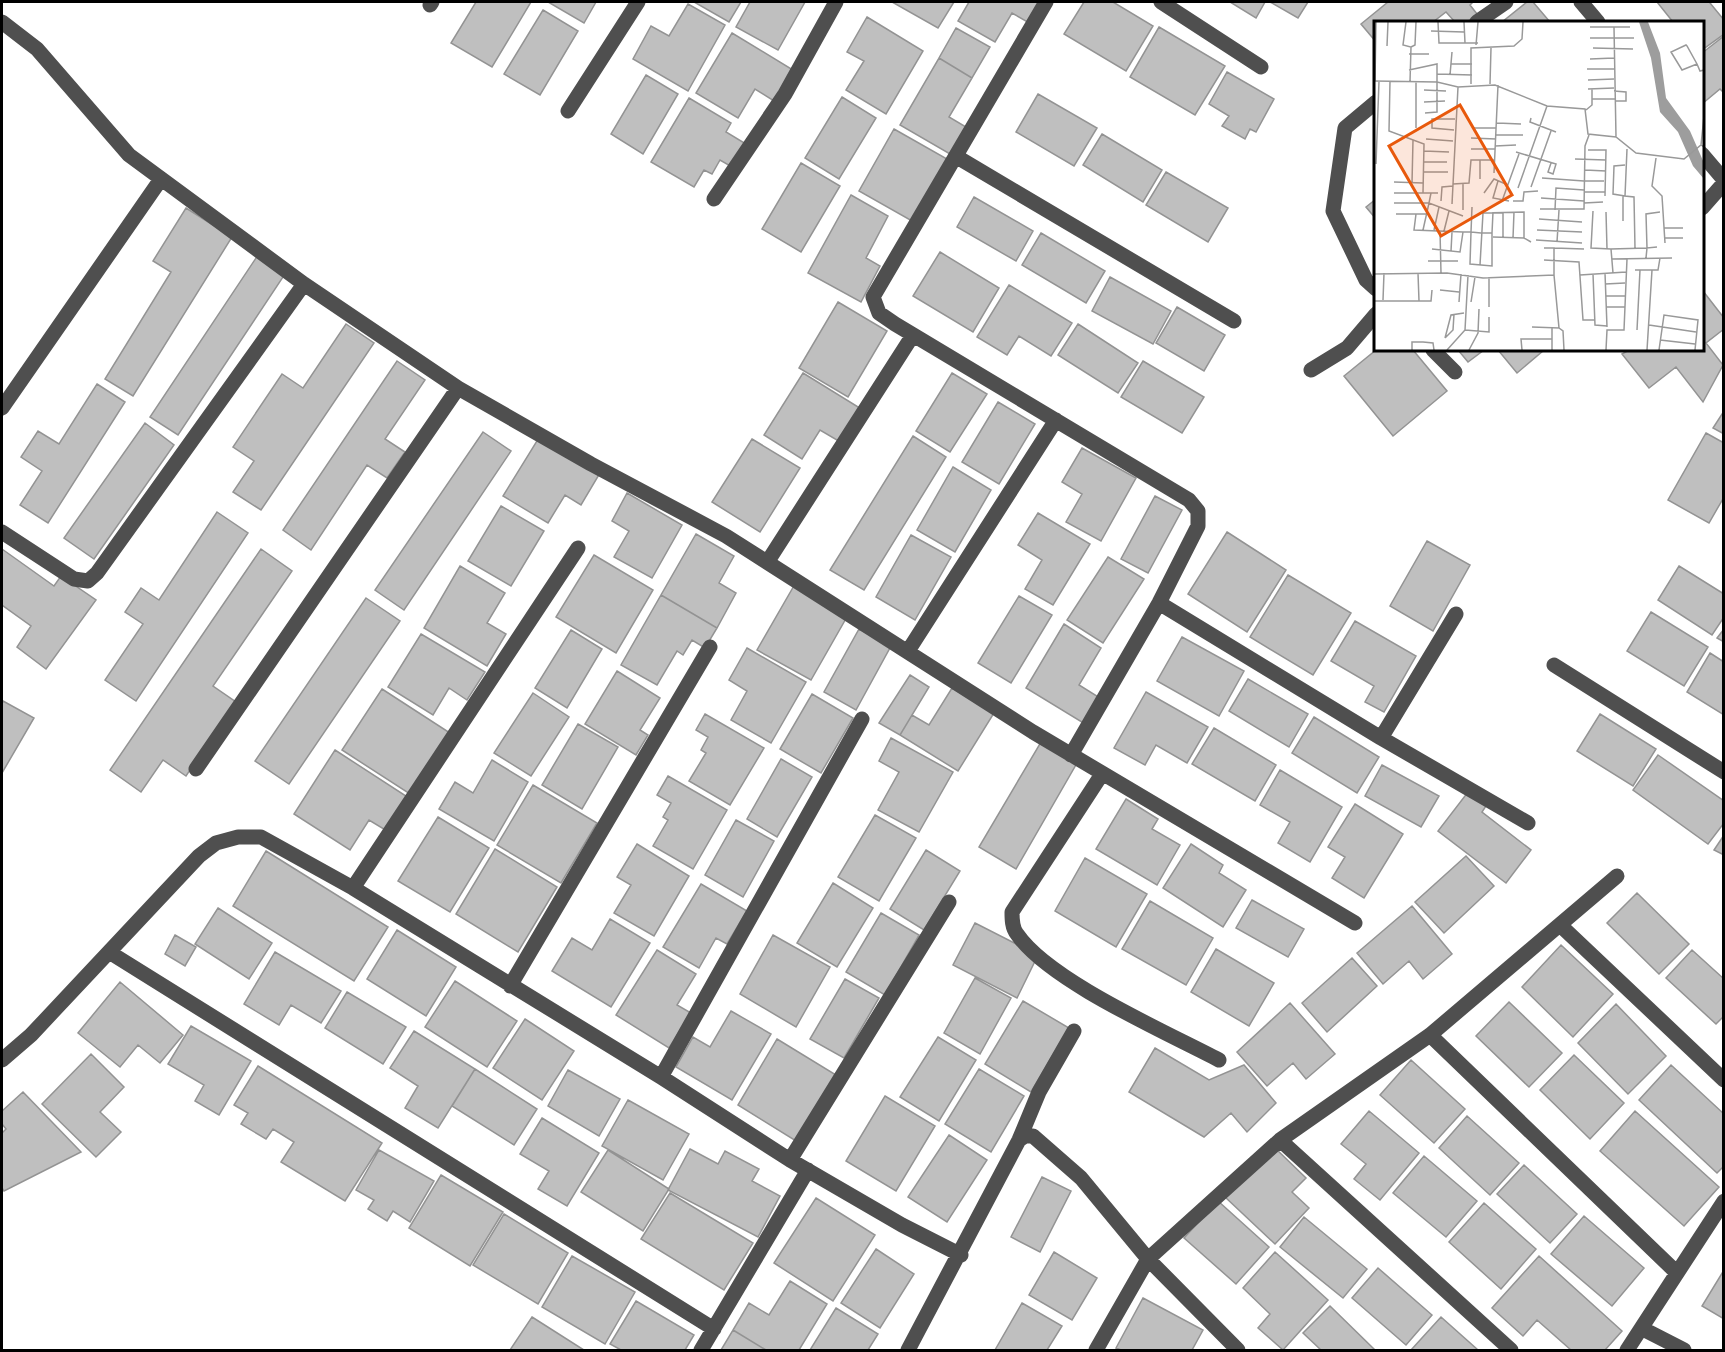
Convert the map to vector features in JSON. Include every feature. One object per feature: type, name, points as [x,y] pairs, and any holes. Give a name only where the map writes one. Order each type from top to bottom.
[{"type":"street","points":[[568,111],[638,2]]},
{"type":"street","points":[[714,199],[785,94],[836,2]]},
{"type":"street","points":[[1046,2],[873,297],[879,313],[1189,500],[1198,511],[1198,526],[1159,603],[1071,755]]},
{"type":"street","points":[[1161,2],[1261,67]]},
{"type":"street","points":[[1478,21],[1506,2]]},
{"type":"street","points":[[1581,2],[1597,21]]},
{"type":"street","points":[[2,22],[37,49],[129,155],[304,284],[458,388],[591,465],[726,536],[768,561],[1071,755],[1355,923]]},
{"type":"street","points":[[1374,104],[1345,128],[1333,211],[1366,280],[1374,288]]},
{"type":"street","points":[[1704,156],[1724,181],[1704,206]]},
{"type":"street","points":[[957,157],[1234,321]]},
{"type":"street","points":[[2,408],[160,179]]},
{"type":"street","points":[[2,532],[74,579],[88,581],[97,573],[304,284]]},
{"type":"street","points":[[1311,370],[1347,348],[1374,316]]},
{"type":"street","points":[[768,561],[913,335]]},
{"type":"street","points":[[1434,351],[1455,372]]},
{"type":"street","points":[[196,769],[458,388]]},
{"type":"street","points":[[908,651],[1056,420]]},
{"type":"street","points":[[353,888],[578,548]]},
{"type":"street","points":[[1159,603],[1381,738],[1528,823]]},
{"type":"street","points":[[1381,738],[1456,614]]},
{"type":"street","points":[[510,986],[710,647]]},
{"type":"street","points":[[1554,665],[1724,772]]},
{"type":"street","points":[[661,1077],[862,719]]},
{"type":"street","points":[[1102,774],[1012,912],[1017,934],[1049,966],[1095,995],[1219,1060]]},
{"type":"street","points":[[2,1060],[31,1035],[199,856],[216,843],[238,837],[261,837],[353,888],[661,1077],[790,1160],[902,1225],[960,1255]]},
{"type":"street","points":[[1096,1350],[1148,1259],[1280,1140],[1430,1035],[1617,876]]},
{"type":"street","points":[[790,1160],[949,902]]},
{"type":"street","points":[[1560,924],[1724,1080]]},
{"type":"street","points":[[109,952],[714,1329]]},
{"type":"street","points":[[908,1350],[1019,1140],[1039,1092],[1074,1031]]},
{"type":"street","points":[[1430,1035],[1676,1272]]},
{"type":"street","points":[[1019,1140],[1029,1135],[1032,1136],[1081,1178],[1148,1259],[1238,1350]]},
{"type":"street","points":[[1280,1140],[1511,1350]]},
{"type":"street","points":[[701,1350],[808,1170]]},
{"type":"street","points":[[1627,1350],[1643,1329],[1676,1272],[1724,1201]]},
{"type":"street","points":[[1643,1329],[1684,1350]]},
{"type":"building","points":[[476,2],[531,2],[492,67],[451,43]]},
{"type":"building","points":[[548,2],[596,2],[584,23]]},
{"type":"building","points":[[694,2],[741,2],[729,22]]},
{"type":"building","points":[[750,2],[805,2],[778,50],[736,27]]},
{"type":"building","points":[[892,2],[954,2],[938,28]]},
{"type":"building","points":[[969,2],[1045,2],[1031,24],[1012,13],[995,42],[958,21]]},
{"type":"building","points":[[1084,2],[1113,2],[1153,26],[1126,71],[1064,34]]},
{"type":"building","points":[[1230,2],[1265,2],[1256,18]]},
{"type":"building","points":[[1270,2],[1308,2],[1298,18]]},
{"type":"building","points":[[1388,2],[1473,2],[1470,5],[1477,14],[1468,21],[1454,21],[1446,12],[1434,21],[1374,21],[1374,40],[1361,24]]},
{"type":"building","points":[[1527,2],[1533,2],[1549,21],[1503,21]]},
{"type":"building","points":[[1657,2],[1712,2],[1710,3],[1724,20],[1724,34],[1704,49],[1704,21],[1672,21]]},
{"type":"building","points":[[688,4],[725,25],[688,91],[633,59],[651,26],[669,36]]},
{"type":"building","points":[[543,10],[578,31],[540,95],[504,74]]},
{"type":"building","points":[[867,17],[923,51],[886,114],[846,90],[864,61],[847,52]]},
{"type":"building","points":[[1159,27],[1225,66],[1195,115],[1130,77]]},
{"type":"building","points":[[956,28],[990,47],[972,78],[939,58]]},
{"type":"building","points":[[732,33],[793,70],[774,101],[755,89],[738,118],[696,93]]},
{"type":"building","points":[[1724,36],[1724,93],[1720,89],[1704,102],[1704,51]]},
{"type":"building","points":[[939,58],[972,78],[949,117],[966,127],[950,154],[900,125]]},
{"type":"building","points":[[1227,72],[1274,99],[1256,132],[1250,129],[1245,139],[1222,126],[1229,116],[1209,104]]},
{"type":"building","points":[[646,75],[678,94],[643,154],[611,134]]},
{"type":"building","points":[[1038,94],[1097,128],[1074,166],[1016,132]]},
{"type":"building","points":[[842,97],[876,118],[839,179],[805,158]]},
{"type":"building","points":[[689,98],[731,123],[726,132],[746,144],[732,167],[720,160],[712,174],[704,170],[694,187],[651,162]]},
{"type":"building","points":[[894,129],[947,159],[912,221],[859,191]]},
{"type":"building","points":[[1102,134],[1162,170],[1143,202],[1083,165]]},
{"type":"building","points":[[801,163],[840,186],[801,252],[762,229]]},
{"type":"building","points":[[1166,172],[1228,208],[1208,242],[1146,205]]},
{"type":"building","points":[[851,195],[888,216],[866,258],[880,266],[861,302],[808,273]]},
{"type":"building","points":[[974,197],[1033,231],[1016,261],[957,227]]},
{"type":"building","points":[[1374,201],[1374,217],[1366,207]]},
{"type":"building","points":[[186,208],[232,237],[133,396],[105,379],[171,272],[153,261]]},
{"type":"building","points":[[1041,233],[1105,271],[1086,303],[1022,265]]},
{"type":"building","points":[[940,252],[999,288],[973,332],[913,296]]},
{"type":"building","points":[[258,255],[285,274],[178,435],[150,417]]},
{"type":"building","points":[[1110,277],[1171,311],[1153,344],[1092,311]]},
{"type":"building","points":[[1009,285],[1072,323],[1051,356],[1019,336],[1007,355],[977,337]]},
{"type":"building","points":[[1704,292],[1724,318],[1724,329],[1706,343],[1723,365],[1703,402],[1676,367],[1649,388],[1622,354],[1627,351],[1704,351]]},
{"type":"building","points":[[838,302],[887,331],[848,397],[799,368]]},
{"type":"building","points":[[1177,307],[1225,335],[1204,371],[1156,343]]},
{"type":"building","points":[[346,324],[374,343],[261,510],[233,492],[254,461],[233,447],[282,374],[303,388]]},
{"type":"building","points":[[1078,324],[1138,363],[1118,393],[1058,355]]},
{"type":"building","points":[[1375,351],[1414,351],[1447,391],[1393,436],[1344,376]]},
{"type":"building","points":[[1459,351],[1483,351],[1468,362]]},
{"type":"building","points":[[1499,351],[1543,351],[1517,373]]},
{"type":"building","points":[[397,361],[425,380],[385,439],[405,452],[387,478],[367,465],[311,550],[283,530]]},
{"type":"building","points":[[1143,361],[1204,397],[1182,433],[1121,397]]},
{"type":"building","points":[[803,373],[863,410],[842,443],[820,430],[802,459],[764,435]]},
{"type":"building","points":[[952,373],[987,394],[950,452],[916,431]]},
{"type":"building","points":[[97,384],[125,402],[48,523],[20,505],[42,471],[21,457],[38,431],[59,444]]},
{"type":"building","points":[[998,402],[1035,424],[999,484],[962,462]]},
{"type":"building","points":[[1724,411],[1724,434],[1713,428]]},
{"type":"building","points":[[145,423],[174,445],[94,559],[64,538]]},
{"type":"building","points":[[483,432],[511,451],[404,610],[375,590]]},
{"type":"building","points":[[1706,433],[1724,443],[1724,497],[1709,523],[1668,500]]},
{"type":"building","points":[[540,436],[600,473],[581,505],[565,495],[548,523],[503,496]]},
{"type":"building","points":[[913,436],[946,457],[864,590],[830,570]]},
{"type":"building","points":[[752,439],[800,468],[760,532],[712,502]]},
{"type":"building","points":[[1082,448],[1136,478],[1101,541],[1066,522],[1082,494],[1062,482]]},
{"type":"building","points":[[953,467],[991,490],[955,552],[917,530]]},
{"type":"building","points":[[627,493],[682,525],[652,578],[614,557],[629,531],[612,521]]},
{"type":"building","points":[[1155,496],[1182,510],[1148,573],[1121,559]]},
{"type":"building","points":[[501,506],[544,531],[511,586],[468,561]]},
{"type":"building","points":[[217,512],[248,533],[136,701],[105,680],[143,624],[125,612],[141,588],[159,600]]},
{"type":"building","points":[[1038,513],[1090,544],[1053,605],[1025,589],[1042,560],[1018,545]]},
{"type":"building","points":[[1227,532],[1286,570],[1247,632],[1188,594]]},
{"type":"building","points":[[696,534],[734,556],[719,583],[736,593],[717,628],[661,595]]},
{"type":"building","points":[[911,535],[951,557],[915,620],[876,597]]},
{"type":"building","points":[[1427,541],[1470,565],[1433,631],[1390,606]]},
{"type":"building","points":[[2,549],[54,586],[61,576],[96,600],[46,669],[17,647],[31,626],[2,605]]},
{"type":"building","points":[[261,549],[292,571],[213,686],[236,702],[186,776],[163,760],[141,792],[110,770]]},
{"type":"building","points":[[594,555],[653,590],[616,653],[556,617]]},
{"type":"building","points":[[1108,557],[1144,579],[1103,643],[1067,620]]},
{"type":"building","points":[[460,566],[505,593],[487,623],[506,634],[487,666],[424,628]]},
{"type":"building","points":[[1679,566],[1724,594],[1724,617],[1712,635],[1658,600]]},
{"type":"building","points":[[1288,575],[1351,613],[1313,675],[1250,637]]},
{"type":"building","points":[[795,584],[848,615],[811,680],[757,650]]},
{"type":"building","points":[[661,595],[717,628],[705,648],[692,640],[683,655],[677,651],[657,685],[621,665]]},
{"type":"building","points":[[1019,596],[1052,615],[1011,683],[978,663]]},
{"type":"building","points":[[366,598],[400,621],[289,784],[255,761]]},
{"type":"building","points":[[1651,612],[1708,647],[1684,686],[1627,651]]},
{"type":"building","points":[[1355,621],[1416,656],[1384,712],[1365,702],[1374,686],[1331,661]]},
{"type":"building","points":[[1064,624],[1101,648],[1079,685],[1100,698],[1085,724],[1026,688]]},
{"type":"building","points":[[859,629],[891,646],[856,710],[824,692]]},
{"type":"building","points":[[1724,629],[1724,642],[1717,638]]},
{"type":"building","points":[[571,630],[602,649],[567,708],[535,688]]},
{"type":"building","points":[[421,634],[485,672],[467,700],[449,688],[433,715],[388,687]]},
{"type":"building","points":[[1182,637],[1244,671],[1219,716],[1157,681]]},
{"type":"building","points":[[747,648],[806,682],[771,743],[731,720],[747,691],[729,680]]},
{"type":"building","points":[[1710,653],[1724,662],[1724,715],[1687,692]]},
{"type":"building","points":[[617,671],[660,698],[640,730],[648,735],[636,755],[585,724]]},
{"type":"building","points":[[910,675],[929,687],[900,735],[879,723]]},
{"type":"building","points":[[1248,679],[1308,714],[1289,747],[1229,711]]},
{"type":"building","points":[[952,688],[994,713],[958,771],[900,735],[912,715],[929,725]]},
{"type":"building","points":[[382,689],[450,733],[410,794],[342,750]]},
{"type":"building","points":[[1146,692],[1208,727],[1187,763],[1156,745],[1145,765],[1114,748]]},
{"type":"building","points":[[533,693],[569,717],[531,776],[494,753]]},
{"type":"building","points":[[812,694],[853,718],[821,773],[780,749]]},
{"type":"building","points":[[3,701],[34,718],[2,773],[2,704]]},
{"type":"building","points":[[705,714],[764,748],[730,805],[689,781],[706,753],[701,750],[708,737],[696,730]]},
{"type":"building","points":[[1600,714],[1656,749],[1633,786],[1577,751]]},
{"type":"building","points":[[1314,717],[1379,757],[1357,793],[1292,753]]},
{"type":"building","points":[[578,724],[618,747],[582,809],[542,785]]},
{"type":"building","points":[[1214,728],[1276,765],[1255,801],[1192,764]]},
{"type":"building","points":[[891,738],[953,772],[919,832],[878,810],[899,772],[879,761]]},
{"type":"building","points":[[1041,742],[1077,763],[1016,869],[979,847]]},
{"type":"building","points":[[335,750],[409,798],[387,831],[369,820],[350,850],[294,814]]},
{"type":"building","points":[[1658,755],[1724,801],[1724,823],[1708,844],[1633,790]]},
{"type":"building","points":[[781,759],[812,777],[777,837],[747,819]]},
{"type":"building","points":[[492,760],[528,782],[494,841],[439,809],[455,782],[473,793]]},
{"type":"building","points":[[1382,765],[1439,796],[1421,827],[1365,796]]},
{"type":"building","points":[[1280,770],[1342,807],[1310,862],[1278,843],[1290,822],[1260,805]]},
{"type":"building","points":[[668,776],[727,810],[693,869],[653,846],[668,820],[663,817],[671,803],[657,795]]},
{"type":"building","points":[[533,785],[597,823],[561,883],[497,845]]},
{"type":"building","points":[[1468,792],[1486,806],[1482,812],[1531,850],[1506,883],[1438,831]]},
{"type":"building","points":[[1126,799],[1158,819],[1152,829],[1180,845],[1157,885],[1096,849]]},
{"type":"building","points":[[1355,804],[1403,834],[1364,898],[1332,878],[1345,857],[1328,847]]},
{"type":"building","points":[[875,815],[916,838],[879,901],[838,877]]},
{"type":"building","points":[[438,817],[489,848],[450,912],[398,881]]},
{"type":"building","points":[[736,820],[774,841],[743,897],[705,875]]},
{"type":"building","points":[[1724,835],[1724,855],[1714,850]]},
{"type":"building","points":[[637,844],[689,876],[654,936],[614,913],[631,885],[617,877]]},
{"type":"building","points":[[1191,844],[1223,865],[1219,873],[1246,890],[1223,927],[1163,888]]},
{"type":"building","points":[[495,849],[557,887],[518,952],[456,914]]},
{"type":"building","points":[[926,850],[960,871],[924,930],[890,909]]},
{"type":"building","points":[[266,851],[388,927],[354,981],[233,906]]},
{"type":"building","points":[[1466,856],[1494,886],[1444,933],[1415,902]]},
{"type":"building","points":[[1085,858],[1147,894],[1116,947],[1055,911]]},
{"type":"building","points":[[833,883],[873,908],[837,967],[797,943]]},
{"type":"building","points":[[701,884],[747,911],[727,944],[716,938],[699,968],[663,947]]},
{"type":"building","points":[[1637,893],[1689,944],[1659,974],[1607,923]]},
{"type":"building","points":[[1252,900],[1304,929],[1288,957],[1236,928]]},
{"type":"building","points":[[1150,901],[1213,938],[1186,985],[1122,949]]},
{"type":"building","points":[[1412,906],[1452,954],[1423,979],[1409,961],[1383,984],[1357,953]]},
{"type":"building","points":[[218,908],[272,943],[249,979],[195,944]]},
{"type":"building","points":[[881,913],[919,935],[885,995],[846,972]]},
{"type":"building","points":[[610,919],[650,943],[611,1007],[552,971],[572,938],[592,950]]},
{"type":"building","points":[[975,923],[1038,955],[1017,998],[953,965]]},
{"type":"building","points":[[397,930],[456,967],[426,1016],[367,979]]},
{"type":"building","points":[[175,935],[196,947],[185,966],[165,954]]},
{"type":"building","points":[[773,935],[830,967],[796,1027],[740,994]]},
{"type":"building","points":[[1561,945],[1613,994],[1573,1037],[1522,987]]},
{"type":"building","points":[[1216,949],[1274,983],[1249,1026],[1191,992]]},
{"type":"building","points":[[657,950],[696,974],[677,1005],[691,1013],[669,1048],[616,1015]]},
{"type":"building","points":[[1692,950],[1724,979],[1724,1016],[1716,1024],[1666,978]]},
{"type":"building","points":[[275,952],[341,991],[321,1023],[291,1005],[279,1025],[244,1004]]},
{"type":"building","points":[[1352,958],[1377,986],[1327,1032],[1302,1003]]},
{"type":"building","points":[[975,978],[1011,998],[980,1054],[944,1033]]},
{"type":"building","points":[[845,979],[879,998],[844,1058],[810,1039]]},
{"type":"building","points":[[455,981],[517,1021],[487,1067],[425,1027]]},
{"type":"building","points":[[120,982],[183,1035],[160,1063],[138,1045],[120,1067],[78,1033]]},
{"type":"building","points":[[347,992],[406,1027],[383,1064],[325,1028]]},
{"type":"building","points":[[1023,1001],[1069,1028],[1031,1092],[985,1064]]},
{"type":"building","points":[[1509,1002],[1562,1053],[1529,1087],[1476,1036]]},
{"type":"building","points":[[1290,1003],[1335,1054],[1306,1079],[1293,1063],[1267,1086],[1237,1052]]},
{"type":"building","points":[[1616,1004],[1666,1056],[1628,1094],[1578,1043]]},
{"type":"building","points":[[731,1011],[771,1034],[732,1100],[676,1067],[693,1037],[710,1047]]},
{"type":"building","points":[[525,1019],[574,1051],[542,1100],[493,1068]]},
{"type":"building","points":[[191,1026],[251,1061],[219,1115],[195,1101],[204,1085],[168,1064]]},
{"type":"building","points":[[414,1031],[475,1069],[438,1128],[405,1108],[418,1086],[390,1068]]},
{"type":"building","points":[[938,1037],[976,1060],[939,1121],[900,1097]]},
{"type":"building","points":[[777,1039],[836,1075],[796,1141],[738,1105]]},
{"type":"building","points":[[1155,1048],[1209,1080],[1244,1065],[1276,1103],[1247,1132],[1231,1113],[1204,1137],[1129,1092]]},
{"type":"building","points":[[91,1054],[124,1087],[100,1112],[121,1132],[96,1157],[42,1104]]},
{"type":"building","points":[[1574,1055],[1624,1103],[1590,1139],[1540,1090]]},
{"type":"building","points":[[1411,1060],[1465,1109],[1434,1143],[1380,1095]]},
{"type":"building","points":[[1671,1065],[1724,1114],[1724,1166],[1717,1173],[1639,1100]]},
{"type":"building","points":[[258,1066],[382,1143],[345,1201],[281,1162],[294,1142],[273,1129],[266,1139],[241,1124],[248,1113],[234,1105]]},
{"type":"building","points":[[475,1069],[537,1109],[514,1145],[452,1106]]},
{"type":"building","points":[[979,1069],[1024,1096],[991,1152],[945,1124]]},
{"type":"building","points":[[568,1070],[620,1099],[599,1136],[548,1106]]},
{"type":"building","points":[[23,1092],[81,1152],[4,1191],[2,1188],[2,1133],[6,1129],[2,1124],[2,1111]]},
{"type":"building","points":[[885,1096],[935,1126],[896,1191],[846,1161]]},
{"type":"building","points":[[628,1100],[689,1134],[663,1180],[602,1146]]},
{"type":"building","points":[[1369,1111],[1419,1153],[1380,1200],[1354,1179],[1366,1164],[1341,1144]]},
{"type":"building","points":[[1635,1111],[1719,1187],[1684,1226],[1600,1151]]},
{"type":"building","points":[[1467,1116],[1519,1163],[1490,1195],[1439,1148]]},
{"type":"building","points":[[542,1118],[599,1153],[567,1206],[538,1189],[549,1171],[520,1154]]},
{"type":"building","points":[[949,1135],[987,1160],[947,1222],[908,1197]]},
{"type":"building","points":[[1273,1146],[1306,1178],[1292,1192],[1309,1208],[1275,1244],[1225,1197]]},
{"type":"building","points":[[690,1149],[718,1164],[725,1151],[759,1169],[752,1181],[780,1196],[758,1237],[668,1190]]},
{"type":"building","points":[[379,1150],[434,1181],[410,1222],[393,1211],[387,1221],[368,1209],[374,1200],[356,1190]]},
{"type":"building","points":[[608,1150],[669,1189],[643,1231],[581,1192]]},
{"type":"building","points":[[1424,1156],[1477,1201],[1446,1237],[1393,1193]]},
{"type":"building","points":[[1524,1165],[1577,1214],[1550,1243],[1497,1194]]},
{"type":"building","points":[[441,1175],[503,1212],[470,1266],[409,1228]]},
{"type":"building","points":[[1042,1177],[1071,1191],[1040,1252],[1011,1237]]},
{"type":"building","points":[[670,1193],[753,1243],[724,1290],[641,1239]]},
{"type":"building","points":[[816,1198],[875,1235],[833,1301],[774,1263]]},
{"type":"building","points":[[1218,1201],[1269,1247],[1236,1284],[1184,1238]]},
{"type":"building","points":[[1484,1203],[1536,1249],[1501,1289],[1449,1242]]},
{"type":"building","points":[[504,1214],[568,1253],[538,1304],[473,1265]]},
{"type":"building","points":[[1584,1216],[1644,1268],[1612,1306],[1551,1254]]},
{"type":"building","points":[[1304,1217],[1367,1269],[1343,1298],[1280,1247]]},
{"type":"building","points":[[876,1249],[914,1274],[880,1328],[841,1303]]},
{"type":"building","points":[[1054,1252],[1097,1278],[1072,1320],[1029,1295]]},
{"type":"building","points":[[1275,1252],[1328,1300],[1283,1350],[1258,1328],[1270,1314],[1243,1288]]},
{"type":"building","points":[[572,1256],[635,1292],[605,1344],[542,1307]]},
{"type":"building","points":[[1539,1256],[1622,1331],[1605,1350],[1571,1350],[1537,1320],[1523,1336],[1492,1308]]},
{"type":"building","points":[[1378,1268],[1432,1315],[1406,1345],[1352,1298]]},
{"type":"building","points":[[1724,1270],[1724,1319],[1702,1306]]},
{"type":"building","points":[[790,1281],[827,1304],[799,1350],[766,1350],[733,1330],[749,1303],[769,1315]]},
{"type":"building","points":[[1143,1298],[1203,1330],[1192,1350],[1121,1350],[1116,1348]]},
{"type":"building","points":[[636,1301],[694,1335],[685,1350],[621,1350],[610,1344]]},
{"type":"building","points":[[1022,1303],[1062,1326],[1047,1350],[995,1350]]},
{"type":"building","points":[[1330,1306],[1375,1350],[1321,1350],[1303,1333]]},
{"type":"building","points":[[836,1308],[878,1334],[868,1350],[810,1350]]},
{"type":"building","points":[[532,1317],[584,1350],[510,1350]]},
{"type":"building","points":[[1441,1317],[1478,1350],[1411,1350]]},
{"type":"building","points":[[733,1330],[766,1350],[721,1350]]}]
